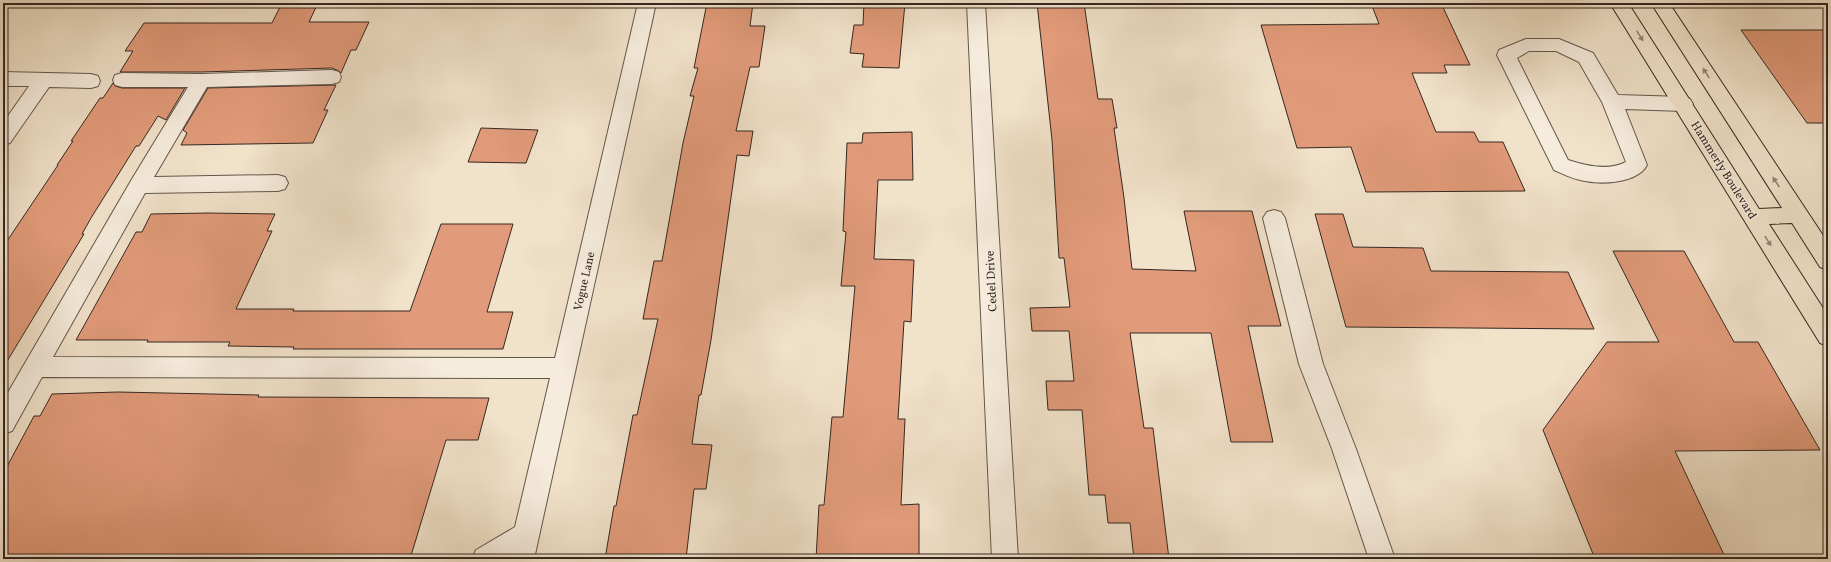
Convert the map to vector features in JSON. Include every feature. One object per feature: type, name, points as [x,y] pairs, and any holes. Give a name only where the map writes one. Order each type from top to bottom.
[{"type":"main road","name":"Hammerly Boulevard","points":[[1620,3],[1828,336]]},
{"type":"main road","points":[[1660,3],[1828,261]]},
{"type":"main road","points":[[1753,217],[1798,215]]},
{"type":"street","name":"Vogue Lane","points":[[521,559],[647,3]]},
{"type":"street","name":"Cedel Drive","points":[[976,3],[1005,559]]},
{"type":"street","points":[[1526,44],[1559,45],[1586,58],[1612,102],[1637,165],[1620,174],[1582,173],[1562,165],[1506,55],[1526,44]]},
{"type":"street","points":[[122,80],[201,81],[332,77]]},
{"type":"street","points":[[3,80],[91,81]]},
{"type":"street","points":[[3,138],[44,80]]},
{"type":"street","points":[[3,423],[139,185],[201,81]]},
{"type":"street","points":[[1612,102],[1683,104]]},
{"type":"street","points":[[139,185],[278,183]]},
{"type":"street","points":[[1274,218],[1311,364],[1344,449],[1382,559]]},
{"type":"street","points":[[35,367],[565,368]]},
{"type":"street","points":[[485,559],[527,534]]},
{"type":"building","points":[[282,3],[318,3],[309,22],[369,22],[356,50],[351,50],[341,73],[332,68],[201,72],[120,72],[133,51],[125,51],[144,23],[272,23]]},
{"type":"building","points":[[707,3],[753,3],[750,26],[765,26],[759,67],[750,67],[736,131],[753,131],[749,156],[737,155],[711,340],[701,395],[699,395],[692,444],[712,445],[706,489],[694,489],[686,559],[605,559],[614,506],[616,506],[633,415],[637,415],[658,319],[643,319],[654,261],[662,261],[683,143],[694,96],[690,96],[698,68],[694,68]]},
{"type":"building","points":[[864,3],[905,3],[899,68],[862,67],[864,54],[850,53],[854,25],[863,25]]},
{"type":"building","points":[[1037,3],[1084,3],[1098,99],[1112,99],[1117,128],[1114,128],[1132,269],[1196,271],[1184,211],[1252,211],[1281,326],[1248,326],[1273,442],[1231,442],[1211,333],[1130,333],[1144,428],[1153,428],[1169,559],[1134,559],[1130,523],[1108,523],[1105,495],[1089,495],[1082,410],[1048,410],[1046,381],[1074,381],[1069,331],[1032,331],[1030,308],[1070,307],[1064,258],[1059,258],[1052,140]]},
{"type":"building","points":[[1371,3],[1441,3],[1470,65],[1444,65],[1447,73],[1412,73],[1436,132],[1474,132],[1479,142],[1503,142],[1525,191],[1366,192],[1351,147],[1297,148],[1261,25],[1379,24]]},
{"type":"building","points":[[1741,30],[1828,30],[1828,123],[1807,123]]},
{"type":"building","points":[[113,83],[115,86],[122,88],[185,88],[166,120],[158,116],[139,146],[136,146],[91,218],[82,234],[84,234],[3,368],[3,247],[58,165],[73,141],[71,141],[100,98],[103,98]]},
{"type":"building","points":[[336,85],[324,110],[328,110],[313,143],[181,145],[187,133],[183,130],[208,88]]},
{"type":"building","points":[[481,128],[538,130],[526,163],[468,162]]},
{"type":"building","points":[[912,132],[913,180],[878,180],[874,259],[914,260],[911,322],[904,321],[898,419],[905,419],[901,505],[919,504],[919,559],[816,559],[819,505],[824,505],[832,417],[843,417],[855,286],[841,286],[846,232],[843,231],[847,143],[862,143],[863,133]]},
{"type":"building","points":[[151,214],[275,214],[267,231],[272,231],[236,309],[294,309],[293,311],[410,311],[441,224],[513,224],[487,312],[513,312],[503,349],[293,349],[294,347],[228,346],[230,342],[76,340],[136,232],[142,232]]},
{"type":"building","points":[[1315,214],[1343,214],[1353,247],[1423,248],[1431,271],[1568,272],[1594,329],[1346,327]]},
{"type":"building","points":[[1613,251],[1684,251],[1734,342],[1758,342],[1820,450],[1675,451],[1726,559],[1595,559],[1543,430],[1607,342],[1659,342]]},
{"type":"building","points":[[118,392],[259,395],[258,397],[489,398],[478,440],[446,440],[410,559],[3,559],[3,474],[34,416],[40,416],[52,394]]}]
